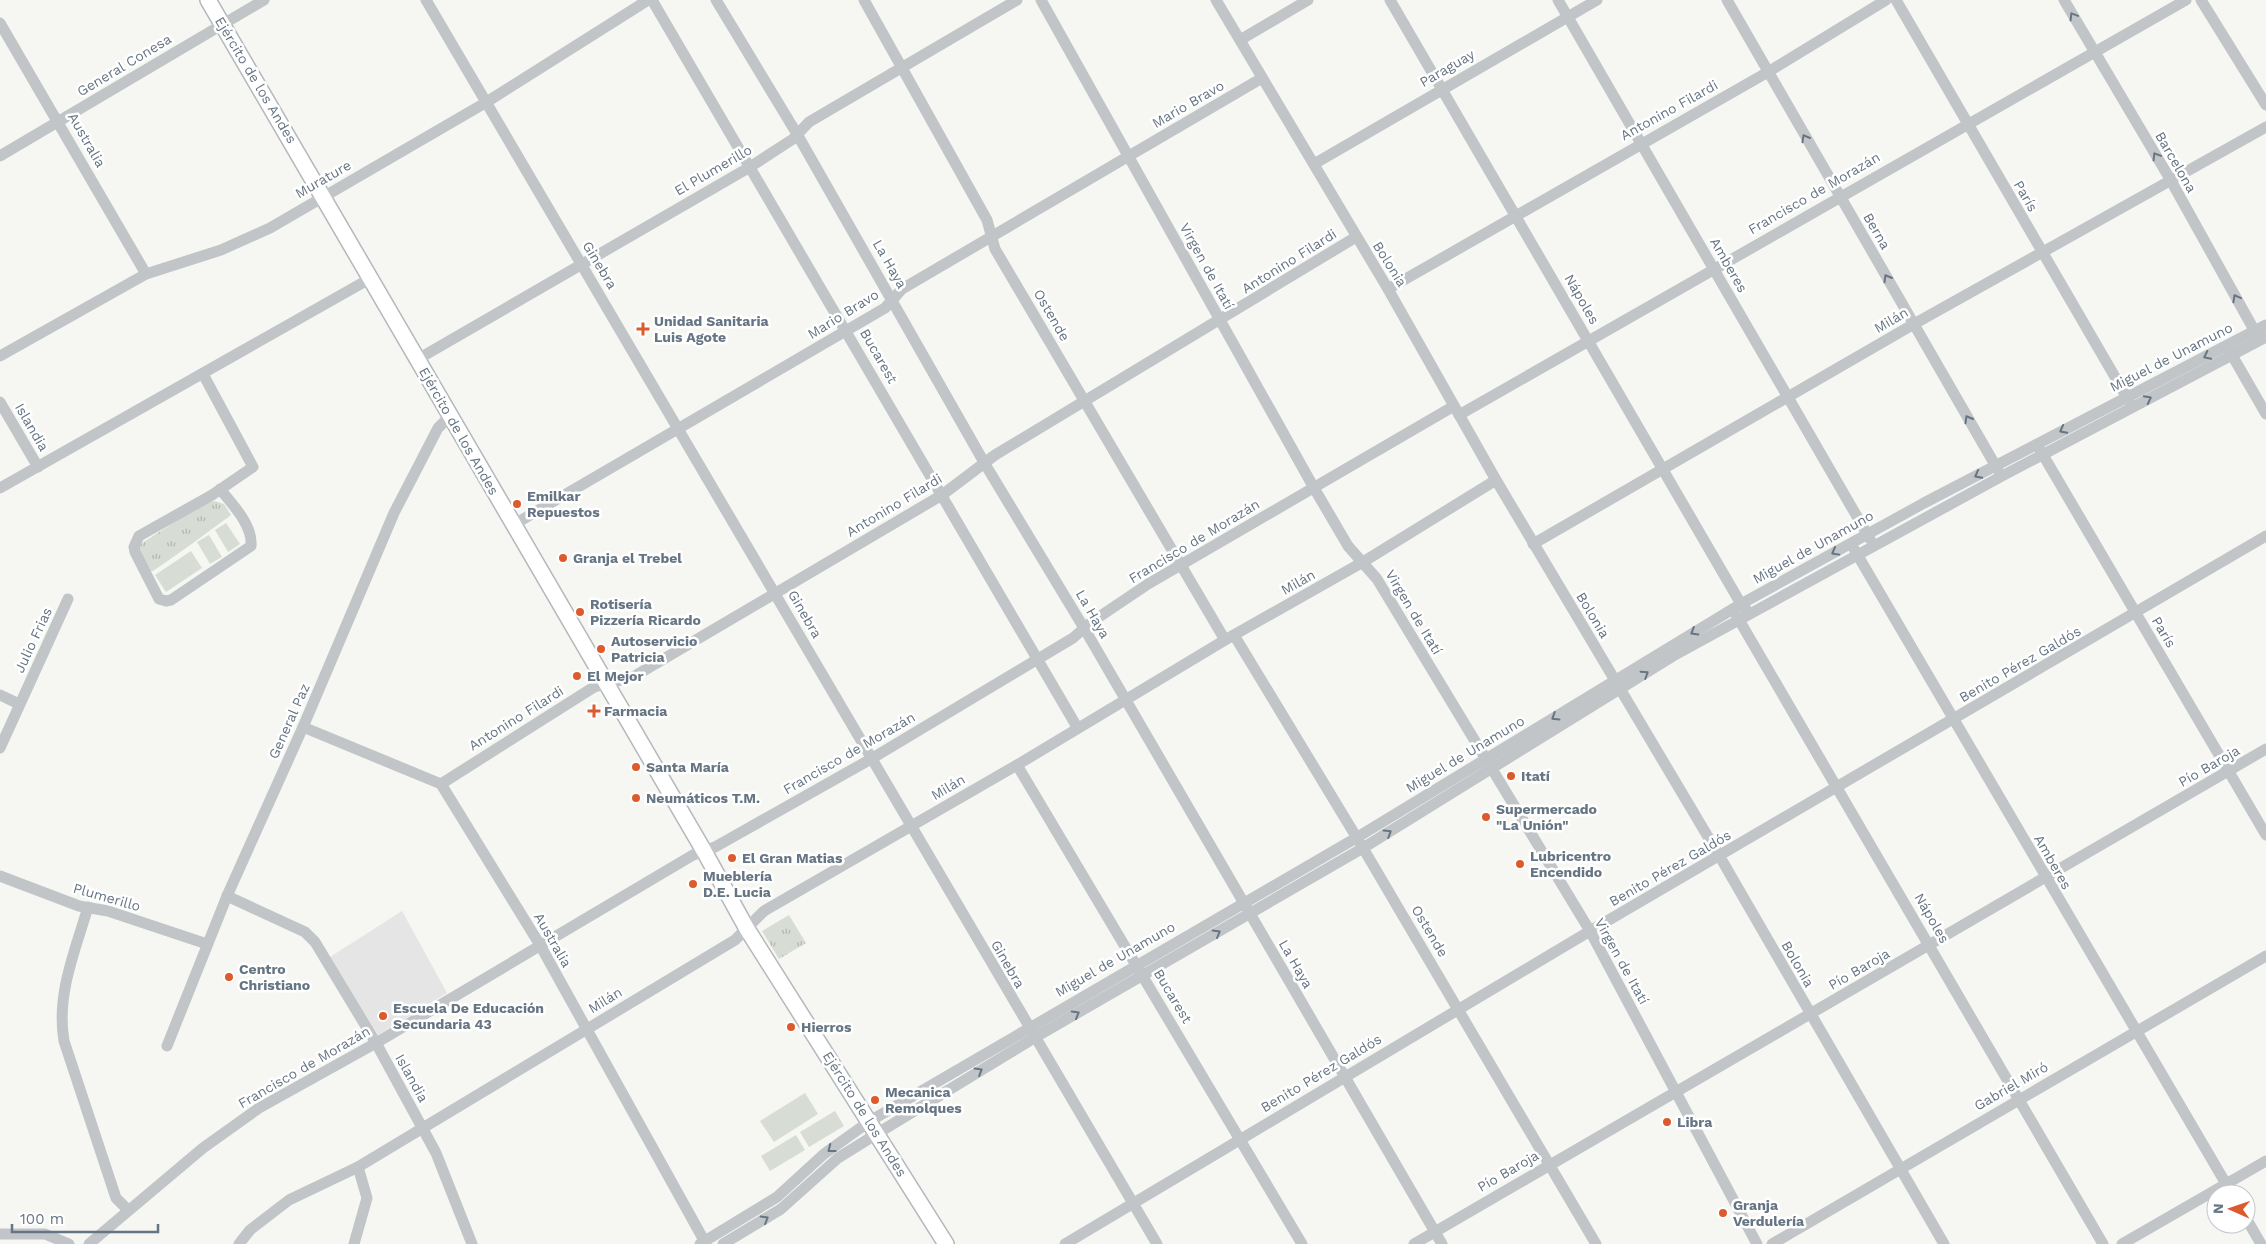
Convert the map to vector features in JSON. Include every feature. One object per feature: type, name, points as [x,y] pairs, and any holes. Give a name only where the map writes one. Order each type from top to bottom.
[{"type":"main road","name":"Ejército de los Andes","points":[[208,0],[324,196],[513,525],[704,851],[747,929],[874,1127],[946,1244]]},
{"type":"street","name":"General Conesa","points":[[0,156],[264,0]]},
{"type":"street","name":"Ginebra","points":[[426,0],[485,103],[776,593],[910,827],[1157,1244]]},
{"type":"street","name":"Murature","points":[[0,356],[146,274],[235,244],[270,228],[485,103],[648,0]]},
{"type":"street","name":"Bucarest","points":[[652,0],[847,330],[1077,727]]},
{"type":"street","name":"La Haya","points":[[716,0],[797,134],[985,464],[1084,628],[1442,1244]]},
{"type":"street","name":"Ostende","points":[[864,0],[987,220],[995,248],[1085,401],[1182,564],[1364,848],[1596,1244]]},
{"type":"street","name":"El Plumerillo","points":[[418,360],[750,166],[788,143],[809,122],[1017,0]]},
{"type":"street","name":"Virgen de Itatí","points":[[1041,0],[1348,546],[1377,579],[1590,931],[1757,1244]]},
{"type":"street","name":"Bolonia","points":[[1216,0],[1388,289],[1533,544],[1720,857],[1944,1244]]},
{"type":"street","points":[[1240,40],[1308,0]]},
{"type":"street","name":"Nápoles","points":[[1390,0],[1662,470],[1838,787],[2103,1244]]},
{"type":"street","name":"Amberes","points":[[1558,0],[1868,533],[1873,545]]},
{"type":"street","name":"Paraguay","points":[[1314,164],[1597,0]]},
{"type":"street","name":"Berna","points":[[1727,0],[2002,476]]},
{"type":"street","name":"Antonino Filardi","points":[[1388,289],[1640,143],[1768,72],[1886,0]]},
{"type":"street","name":"París","points":[[1896,0],[2132,408]]},
{"type":"street","name":"Barcelona","points":[[2064,0],[2260,336]]},
{"type":"street","name":"Francisco de Morazán","points":[[89,1244],[230,1127],[298,1085],[376,1043],[693,855],[704,851],[871,759],[1073,638],[1084,628],[1148,584],[1314,488],[1589,342],[1966,123],[2186,0]]},
{"type":"street","points":[[2201,0],[2266,105]]},
{"type":"street","name":"Australia","points":[[0,23],[59,121],[146,274]]},
{"type":"street","name":"Mario Bravo","points":[[513,525],[885,308],[892,298],[902,290],[1262,78]]},
{"type":"street","name":"Milán","points":[[1533,544],[1914,324],[2170,179],[2266,127]]},
{"type":"street","name":"Antonino Filardi","points":[[441,784],[587,691],[605,683],[633,676],[942,495],[995,455],[1220,321],[1356,237]]},
{"type":"street","points":[[0,488],[371,278]]},
{"type":"street","name":"Miguel de Unamuno","points":[[723,1244],[781,1209],[874,1127],[1028,1027],[1488,764],[1868,533],[2126,396],[2260,336],[2266,325]]},
{"type":"street","points":[[2230,351],[2266,414]]},
{"type":"street","name":"Miguel de Unamuno","points":[[1740,611],[1858,554],[2132,408],[2230,351]]},
{"type":"street","points":[[203,374],[253,467],[220,489],[143,534],[136,542],[135,552],[159,599],[171,600],[251,546],[252,540],[244,521],[220,489]]},
{"type":"street","name":"Islandia","points":[[0,402],[38,467]]},
{"type":"street","name":"General Paz","points":[[167,1046],[227,896],[303,727],[394,513],[438,428],[451,415]]},
{"type":"street","name":"París","points":[[2037,444],[2266,834]]},
{"type":"street","name":"Milán","points":[[239,1244],[250,1230],[289,1200],[358,1167],[735,940],[764,911],[1017,765],[1124,699],[1363,562],[1496,480]]},
{"type":"street","name":"Benito Pérez Galdós","points":[[1065,1244],[1590,931],[1720,857],[2266,536]]},
{"type":"street","name":"Amberes","points":[[1851,543],[2045,878],[2226,1184]]},
{"type":"street","name":"Julio Frias","points":[[0,748],[68,599]]},
{"type":"street","points":[[0,695],[19,704]]},
{"type":"street","points":[[303,727],[441,784]]},
{"type":"street","name":"Pío Baroja","points":[[1414,1244],[2266,749]]},
{"type":"street","name":"Miguel de Unamuno","points":[[704,1243],[777,1197],[824,1154],[1034,1038],[1364,848],[1488,764]]},
{"type":"street","name":"Bucarest","points":[[1017,765],[1302,1244]]},
{"type":"street","name":"Australia","points":[[441,784],[540,946],[704,1243]]},
{"type":"street","name":"Plumerillo","points":[[0,876],[88,907],[108,910],[207,944]]},
{"type":"street","name":"Islandia","points":[[227,896],[305,932],[312,938],[376,1043],[443,1167],[472,1244]]},
{"type":"street","points":[[88,907],[67,975],[61,1022],[64,1041],[116,1198],[128,1210]]},
{"type":"street","name":"Gabriel Miró","points":[[1772,1244],[2266,956]]},
{"type":"street","points":[[2236,1184],[2266,1161]]},
{"type":"street","points":[[354,1244],[367,1198],[358,1167]]},
{"type":"street","points":[[2122,1244],[2206,1201]]},
{"type":"street","points":[[0,1234],[45,1234],[69,1244]]},
{"type":"shaded area","points":[[402,911],[447,993],[378,1035],[330,957]]},
{"type":"green space","points":[[215,501],[224,504],[231,515],[153,571],[148,571],[138,550],[142,543],[206,502]]},
{"type":"green space","points":[[226,523],[240,544],[228,552],[215,530]]},
{"type":"green space","points":[[209,535],[222,557],[210,564],[197,542]]},
{"type":"green space","points":[[191,551],[202,568],[166,592],[155,575]]},
{"type":"green space","points":[[789,915],[806,943],[779,959],[762,931]]},
{"type":"green space","points":[[805,1093],[818,1114],[774,1142],[760,1121]]},
{"type":"green space","points":[[835,1111],[844,1126],[809,1147],[800,1132]]},
{"type":"green space","points":[[796,1135],[805,1150],[770,1171],[761,1156]]},
{"type":"place","name":"Unidad Sanitaria Luis Agote","points":[[643,329]]},
{"type":"place","name":"Emilkar Repuestos","points":[[517,504]]},
{"type":"place","name":"Granja el Trebel","points":[[563,558]]},
{"type":"place","name":"Rotisería Pizzería Ricardo","points":[[580,612]]},
{"type":"place","name":"Autoservicio Patricia","points":[[601,649]]},
{"type":"place","name":"El Mejor","points":[[577,676]]},
{"type":"place","name":"Farmacia","points":[[594,711]]},
{"type":"place","name":"Santa María","points":[[636,767]]},
{"type":"place","name":"Itatí","points":[[1511,776]]},
{"type":"place","name":"Neumáticos T.M.","points":[[636,798]]},
{"type":"place","name":"Supermercado \"La Unión\"","points":[[1486,817]]},
{"type":"place","name":"El Gran Matias","points":[[732,858]]},
{"type":"place","name":"Lubricentro Encendido","points":[[1520,864]]},
{"type":"place","name":"Mueblería D.E. Lucia","points":[[693,884]]},
{"type":"place","name":"Centro Christiano","points":[[229,977]]},
{"type":"place","name":"Escuela De Educación Secundaria 43","points":[[383,1016]]},
{"type":"place","name":"Hierros","points":[[791,1027]]},
{"type":"place","name":"Mecanica Remolques","points":[[875,1100]]},
{"type":"place","name":"Libra","points":[[1667,1122]]},
{"type":"place","name":"Granja Verdulería","points":[[1723,1213]]}]
